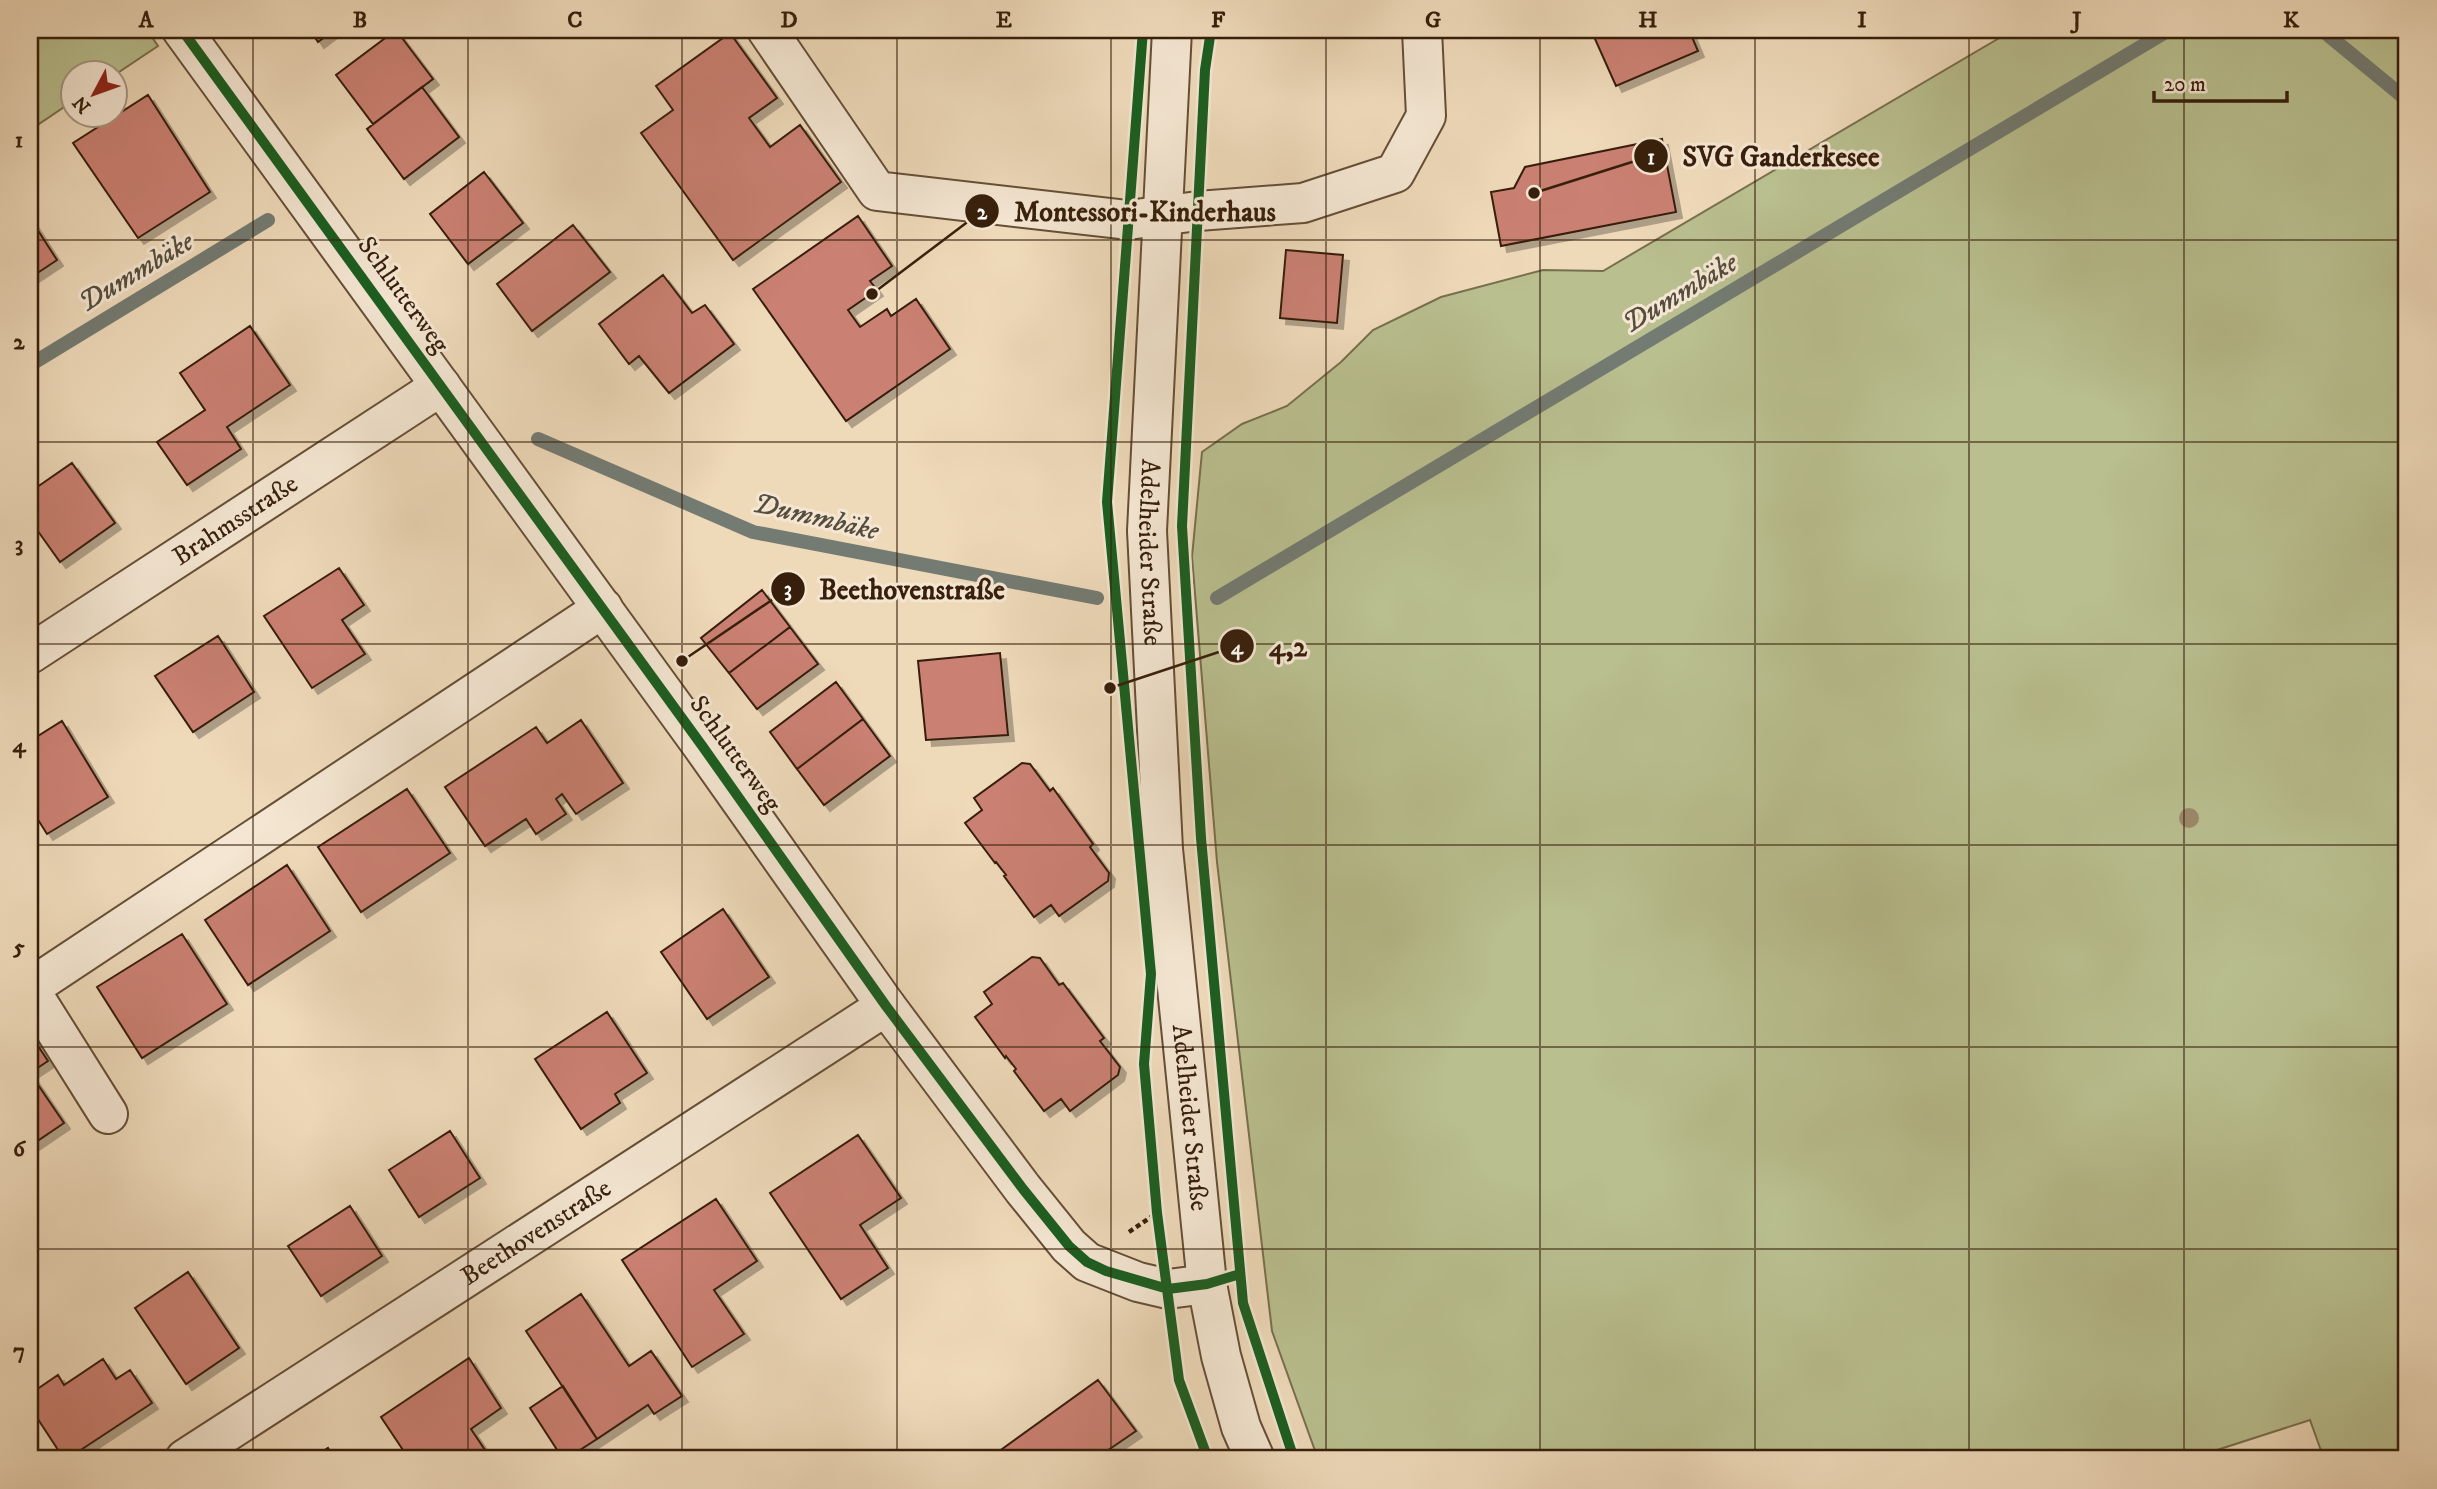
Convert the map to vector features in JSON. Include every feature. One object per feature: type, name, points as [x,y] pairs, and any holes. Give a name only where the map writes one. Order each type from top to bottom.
[{"type":"street","name":"Schlutterweg","points":[[182,30],[603,608],[886,1006],[1069,1246],[1087,1262],[1120,1277],[1168,1289],[1207,1284]]},
{"type":"street","points":[[767,30],[877,191],[1128,220],[1303,203],[1395,173],[1426,116],[1422,30]]},
{"type":"street","name":"Adelheider Straße","points":[[1172,30],[1179,214],[1147,531],[1163,849],[1207,1284],[1221,1356],[1241,1427],[1255,1459]]},
{"type":"street","name":"Brahmsstraße","points":[[30,654],[441,386]]},
{"type":"street","points":[[108,1114],[30,989],[603,608]]},
{"type":"street","name":"Beethovenstraße","points":[[185,1459],[886,1006]]},
{"type":"green space","points":[[30,30],[147,30],[158,46],[130,65],[130,60],[60,60],[60,110],[30,130]]},
{"type":"green space","points":[[2013,30],[2407,30],[2407,1459],[2324,1459],[2310,1420],[2197,1459],[1318,1459],[1272,1331],[1217,862],[1192,557],[1202,452],[1242,424],[1287,406],[1341,362],[1373,330],[1441,297],[1543,270],[1603,271]]},
{"type":"building","points":[[310,30],[334,30],[318,42]]},
{"type":"building","points":[[396,30],[433,79],[373,124],[336,75]]},
{"type":"building","points":[[1591,30],[1689,30],[1698,51],[1616,86]]},
{"type":"building","points":[[730,33],[777,98],[749,118],[770,147],[800,125],[841,182],[733,260],[641,133],[673,110],[656,86]]},
{"type":"building","points":[[422,87],[459,137],[404,179],[367,129]]},
{"type":"building","points":[[148,95],[210,192],[138,238],[73,143],[93,130],[130,130],[130,107]]},
{"type":"building","points":[[1662,139],[1676,212],[1501,246],[1491,192],[1514,188],[1525,167]]},
{"type":"building","points":[[484,172],[523,223],[468,264],[430,214]]},
{"type":"building","points":[[858,216],[892,266],[870,281],[877,290],[848,310],[860,327],[887,309],[891,316],[916,299],[950,349],[846,421],[753,289]]},
{"type":"building","points":[[30,218],[57,260],[30,278]]},
{"type":"building","points":[[573,225],[610,272],[532,331],[497,284]]},
{"type":"building","points":[[1286,250],[1343,255],[1337,323],[1280,318]]},
{"type":"building","points":[[663,275],[692,313],[705,305],[734,344],[669,393],[639,356],[629,364],[599,324]]},
{"type":"building","points":[[250,326],[290,385],[227,427],[241,449],[187,485],[157,442],[205,410],[180,373]]},
{"type":"building","points":[[72,463],[115,523],[60,562],[30,520],[30,492]]},
{"type":"building","points":[[339,568],[364,605],[342,620],[365,654],[312,688],[264,616]]},
{"type":"building","points":[[762,590],[790,627],[729,673],[701,638]]},
{"type":"building","points":[[790,627],[818,664],[757,709],[729,673]]},
{"type":"building","points":[[218,636],[254,692],[193,732],[155,676]]},
{"type":"building","points":[[1000,653],[1008,735],[926,740],[918,661]]},
{"type":"building","points":[[836,682],[863,719],[797,769],[770,732]]},
{"type":"building","points":[[863,719],[890,756],[824,805],[797,769]]},
{"type":"building","points":[[581,720],[623,783],[576,814],[562,794],[556,799],[566,814],[536,834],[526,819],[485,846],[445,787],[536,727],[547,743]]},
{"type":"building","points":[[62,721],[108,797],[47,834],[30,807],[30,741]]},
{"type":"building","points":[[1022,763],[1030,764],[1050,791],[1053,788],[1093,844],[1090,847],[1109,873],[1108,881],[1059,916],[1051,905],[1034,917],[1004,876],[1006,875],[965,823],[982,810],[974,798]]},
{"type":"building","points":[[407,789],[450,853],[361,912],[318,847]]},
{"type":"building","points":[[287,865],[330,931],[248,985],[205,920]]},
{"type":"building","points":[[723,909],[769,977],[707,1019],[661,952]]},
{"type":"building","points":[[182,934],[227,1004],[142,1058],[97,987]]},
{"type":"building","points":[[1032,957],[1040,958],[1059,985],[1063,983],[1104,1038],[1100,1041],[1120,1067],[1118,1075],[1070,1111],[1061,1099],[1044,1111],[1014,1071],[1016,1069],[975,1017],[992,1004],[984,992]]},
{"type":"building","points":[[607,1012],[647,1073],[615,1094],[620,1103],[581,1129],[535,1059]]},
{"type":"building","points":[[30,1034],[48,1061],[30,1073]]},
{"type":"building","points":[[30,1073],[64,1123],[30,1146]]},
{"type":"building","points":[[450,1131],[480,1178],[419,1217],[389,1170]]},
{"type":"building","points":[[858,1135],[901,1198],[860,1225],[888,1268],[841,1299],[770,1193]]},
{"type":"building","points":[[716,1199],[757,1261],[714,1290],[744,1334],[692,1367],[622,1260]]},
{"type":"building","points":[[350,1206],[382,1256],[321,1296],[288,1246]]},
{"type":"building","points":[[188,1272],[239,1348],[186,1384],[135,1308]]},
{"type":"building","points":[[581,1294],[629,1366],[651,1351],[682,1396],[654,1414],[648,1405],[597,1439],[526,1331]]},
{"type":"building","points":[[469,1358],[501,1408],[471,1429],[491,1459],[409,1459],[381,1417]]},
{"type":"building","points":[[103,1359],[116,1379],[130,1370],[152,1403],[64,1459],[30,1407],[30,1394],[58,1375],[64,1385]]},
{"type":"building","points":[[1098,1380],[1136,1431],[1095,1459],[991,1457]]},
{"type":"building","points":[[563,1386],[597,1439],[566,1459],[563,1459],[530,1408]]},
{"type":"building","points":[[328,1448],[335,1459],[311,1459]]},
{"type":"waterway","name":"Dummbäke","points":[[1217,598],[2169,30]]},
{"type":"waterway","points":[[2322,30],[2407,100]]},
{"type":"waterway","name":"Dummbäke","points":[[30,365],[268,220]]},
{"type":"waterway","name":"Dummbäke","points":[[538,439],[753,532],[1097,598]]},
{"type":"cycle path","points":[[182,30],[703,747],[886,1006],[1069,1246],[1087,1262],[1106,1271],[1168,1289],[1207,1284],[1240,1274]]},
{"type":"cycle path","points":[[1143,30],[1107,502],[1151,974],[1144,1064],[1157,1213],[1179,1380],[1208,1459]]},
{"type":"cycle path","points":[[1211,30],[1205,70],[1182,526],[1201,838],[1243,1303],[1294,1459]]},
{"type":"place","name":"SVG Ganderkesee","points":[[1534,193]]},
{"type":"place","name":"Montessori-Kinderhaus","points":[[872,294]]},
{"type":"place","name":"Beethovenstraße","points":[[682,661]]},
{"type":"place","name":"4,2","points":[[1110,688]]}]
